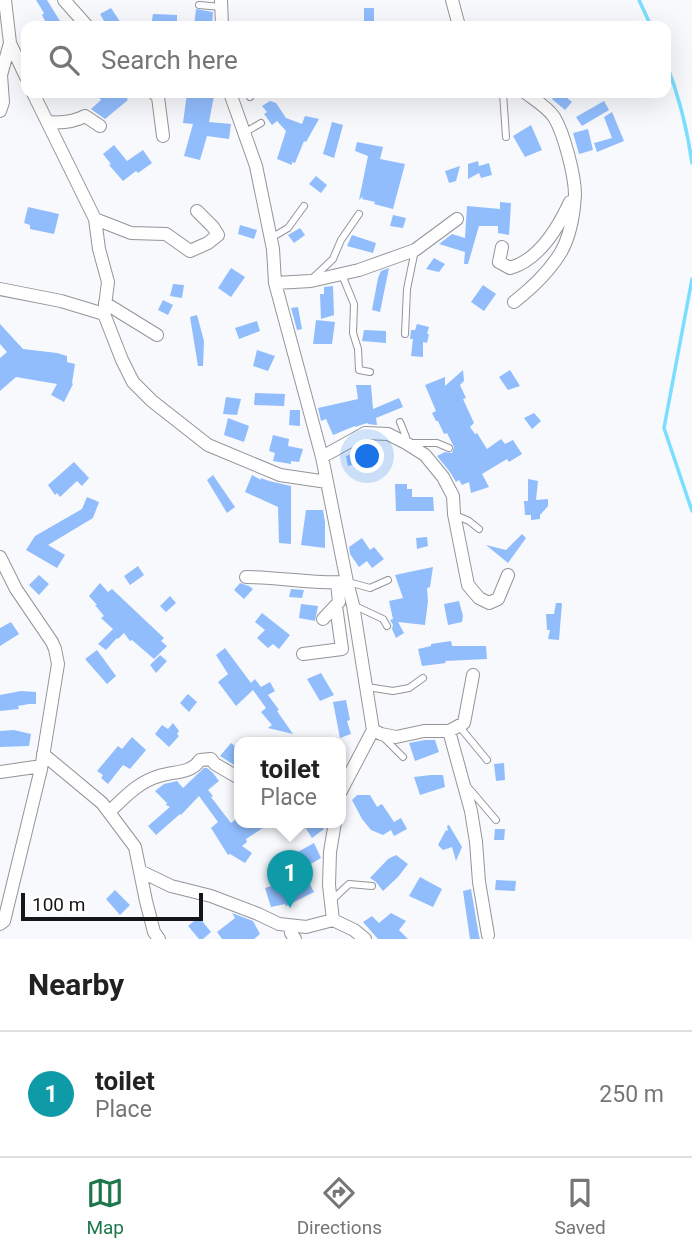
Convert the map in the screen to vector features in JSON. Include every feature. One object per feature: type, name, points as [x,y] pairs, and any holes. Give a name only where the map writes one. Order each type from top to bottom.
[{"type":"street","points":[[5,0],[10,43],[21,66]]},
{"type":"street","points":[[64,0],[83,21]]},
{"type":"street","points":[[452,0],[458,21]]},
{"type":"street","points":[[0,111],[3,102],[1,75],[10,43]]},
{"type":"street","points":[[35,98],[94,219],[108,282],[105,308],[121,360],[133,382],[152,401],[208,444],[280,475],[327,482]]},
{"type":"street","points":[[158,98],[163,136]]},
{"type":"street","points":[[232,98],[256,166],[273,249],[275,284],[327,482],[342,582],[353,605],[377,732],[346,783]]},
{"type":"street","points":[[514,302],[547,272],[562,251],[569,230],[575,193],[568,155],[555,119],[532,98]]},
{"type":"street","points":[[47,122],[56,123],[85,116],[100,126]]},
{"type":"street","points":[[502,247],[499,262],[510,268],[520,265],[552,234],[575,193]]},
{"type":"street","points":[[94,219],[131,233],[166,234],[190,251],[208,243],[218,234],[197,211]]},
{"type":"street","points":[[275,284],[342,275],[415,250],[457,219]]},
{"type":"street","points":[[0,289],[105,308],[157,335]]},
{"type":"street","points":[[321,457],[365,433],[388,434],[406,443],[425,455],[443,477],[453,496],[468,585],[479,598],[489,603],[498,599],[508,575]]},
{"type":"street","points":[[0,557],[16,589],[52,642],[58,664],[41,769],[6,891],[4,921],[0,924]]},
{"type":"street","points":[[246,577],[268,577],[298,582],[342,582]]},
{"type":"street","points":[[323,618],[339,601],[342,582]]},
{"type":"street","points":[[303,653],[342,649],[336,606]]},
{"type":"street","points":[[377,732],[396,737],[454,728],[464,723],[473,675]]},
{"type":"street","points":[[454,728],[462,779],[475,832],[479,881],[488,935]]},
{"type":"street","points":[[43,754],[102,803],[135,847],[149,911],[159,939]]},
{"type":"street","points":[[109,812],[137,786],[159,776],[196,767],[200,760],[211,759],[234,775]]},
{"type":"street","points":[[0,772],[35,767],[41,769]]},
{"type":"street","points":[[333,920],[329,885],[334,828]]},
{"type":"street","points":[[140,871],[171,886],[211,896],[279,924],[306,928],[333,920],[354,930],[365,939]]},
{"type":"street","points":[[290,926],[295,939]]},
{"type":"lane","points":[[199,5],[221,4]]},
{"type":"lane","points":[[503,98],[506,137]]},
{"type":"lane","points":[[244,133],[261,123]]},
{"type":"lane","points":[[271,238],[288,228],[304,206]]},
{"type":"lane","points":[[311,281],[333,259],[341,240],[359,214]]},
{"type":"lane","points":[[405,334],[407,289],[415,250]]},
{"type":"lane","points":[[342,275],[354,304],[353,334],[358,349],[359,370],[370,372]]},
{"type":"lane","points":[[400,422],[406,443],[438,443],[449,448]]},
{"type":"lane","points":[[454,514],[479,529]]},
{"type":"lane","points":[[342,582],[370,588],[388,580]]},
{"type":"lane","points":[[353,605],[383,618],[387,626]]},
{"type":"lane","points":[[367,687],[393,691],[409,688],[423,678]]},
{"type":"lane","points":[[454,728],[487,760]]},
{"type":"lane","points":[[377,732],[403,757]]},
{"type":"lane","points":[[462,779],[496,820]]},
{"type":"lane","points":[[331,902],[349,884],[372,886]]},
{"type":"building","points":[[36,0],[47,0],[60,21],[45,21],[42,15],[44,13]]},
{"type":"building","points":[[111,8],[120,21],[104,21],[100,14]]},
{"type":"building","points":[[364,8],[374,8],[374,21],[364,21]]},
{"type":"building","points":[[196,9],[213,12],[212,21],[195,21]]},
{"type":"building","points":[[153,14],[177,15],[177,21],[152,21]]},
{"type":"building","points":[[99,98],[128,100],[105,119],[91,109],[101,100]]},
{"type":"building","points":[[186,98],[214,98],[209,122],[231,124],[229,139],[207,136],[200,160],[184,156],[193,124],[183,123]]},
{"type":"building","points":[[567,98],[572,102],[565,110],[552,99]]},
{"type":"building","points":[[270,101],[276,103],[286,118],[302,124],[305,116],[319,119],[292,165],[277,159],[286,131],[277,121],[272,125],[264,114],[267,112],[262,106]]},
{"type":"building","points":[[604,101],[609,110],[582,126],[576,117]]},
{"type":"building","points":[[612,112],[624,141],[597,152],[594,143],[612,138],[604,117]]},
{"type":"building","points":[[332,122],[343,125],[334,158],[323,154]]},
{"type":"building","points":[[531,125],[542,150],[525,157],[513,136]]},
{"type":"building","points":[[588,129],[593,150],[579,154],[573,133]]},
{"type":"building","points":[[357,142],[383,147],[380,159],[405,164],[393,209],[362,199],[363,196],[359,200],[368,156],[355,151]]},
{"type":"building","points":[[114,145],[127,161],[143,150],[152,163],[123,181],[103,154]]},
{"type":"building","points":[[478,161],[479,166],[489,163],[492,175],[481,178],[479,173],[468,179],[468,164]]},
{"type":"building","points":[[460,166],[456,181],[449,183],[445,171]]},
{"type":"building","points":[[316,176],[327,185],[321,193],[309,184]]},
{"type":"building","points":[[500,202],[511,203],[509,235],[498,233],[498,226],[479,226],[468,264],[464,264],[465,252],[439,244],[452,234],[465,238],[467,206],[500,209]]},
{"type":"building","points":[[28,207],[59,214],[54,234],[30,229],[30,225],[24,223]]},
{"type":"building","points":[[393,215],[406,218],[403,228],[390,226]]},
{"type":"building","points":[[240,225],[257,230],[254,239],[238,234]]},
{"type":"building","points":[[300,228],[305,235],[294,243],[288,235]]},
{"type":"building","points":[[352,235],[376,243],[373,253],[347,246]]},
{"type":"building","points":[[434,258],[445,264],[439,272],[426,269]]},
{"type":"building","points":[[231,268],[245,277],[231,297],[218,288]]},
{"type":"building","points":[[389,268],[380,312],[372,310],[378,278],[381,271]]},
{"type":"building","points":[[173,284],[184,285],[182,298],[170,296]]},
{"type":"building","points":[[483,285],[496,294],[484,311],[471,302]]},
{"type":"building","points":[[333,286],[334,315],[321,319],[320,294],[324,294],[324,287]]},
{"type":"building","points":[[163,300],[173,305],[168,315],[158,310]]},
{"type":"building","points":[[298,307],[302,329],[297,330],[291,308]]},
{"type":"building","points":[[197,315],[204,341],[203,366],[198,366],[190,317]]},
{"type":"building","points":[[316,320],[335,322],[332,344],[313,344]]},
{"type":"building","points":[[257,321],[260,331],[239,339],[235,328]]},
{"type":"building","points":[[0,324],[23,349],[57,353],[67,356],[67,362],[75,364],[73,384],[64,402],[51,395],[57,384],[16,377],[0,391],[0,358],[7,352],[0,344]]},
{"type":"building","points":[[417,324],[429,327],[427,343],[423,342],[423,357],[411,356],[411,330],[415,330]]},
{"type":"building","points":[[364,330],[386,331],[386,343],[362,341]]},
{"type":"building","points":[[257,350],[275,356],[268,371],[253,366]]},
{"type":"building","points":[[463,370],[464,381],[460,385],[474,423],[470,427],[487,449],[501,439],[505,444],[513,440],[522,454],[509,462],[507,459],[482,474],[489,487],[471,493],[469,482],[462,485],[459,480],[456,482],[437,456],[445,452],[452,453],[454,447],[432,413],[436,411],[425,385],[445,377],[445,386]]},
{"type":"building","points":[[510,370],[520,386],[508,390],[499,377]]},
{"type":"building","points":[[356,385],[371,385],[373,409],[399,398],[403,407],[376,418],[377,425],[367,423],[333,435],[326,419],[321,421],[318,408],[358,399]]},
{"type":"building","points":[[255,393],[285,394],[284,406],[254,405]]},
{"type":"building","points":[[226,397],[241,399],[237,415],[223,414]]},
{"type":"building","points":[[290,410],[300,410],[300,426],[289,425]]},
{"type":"building","points":[[534,413],[541,421],[532,429],[524,418]]},
{"type":"building","points":[[228,418],[249,426],[244,442],[224,435]]},
{"type":"building","points":[[273,435],[289,439],[288,446],[303,449],[299,462],[291,461],[291,464],[273,461],[275,453],[269,451]]},
{"type":"building","points":[[362,451],[365,461],[348,466],[346,456]]},
{"type":"building","points":[[74,462],[89,478],[82,486],[77,481],[60,497],[57,493],[55,495],[48,485]]},
{"type":"building","points":[[213,475],[235,507],[227,513],[207,480]]},
{"type":"building","points":[[252,475],[261,480],[291,486],[291,544],[279,543],[278,507],[245,492]]},
{"type":"building","points":[[528,479],[538,481],[536,500],[548,499],[548,506],[540,519],[531,520],[531,515],[525,515],[524,501],[528,501]]},
{"type":"building","points":[[395,484],[407,484],[407,489],[412,489],[412,497],[433,497],[434,511],[396,511]]},
{"type":"building","points":[[87,497],[99,502],[93,518],[48,545],[65,555],[57,568],[26,550],[35,536],[82,509]]},
{"type":"building","points":[[306,510],[323,510],[325,548],[301,545]]},
{"type":"building","points":[[522,534],[526,538],[508,563],[486,545],[506,550]]},
{"type":"building","points":[[427,537],[428,546],[417,549],[416,538]]},
{"type":"building","points":[[362,538],[370,550],[374,547],[384,559],[372,568],[367,561],[359,567],[350,554],[349,547]]},
{"type":"building","points":[[138,566],[144,575],[130,585],[124,576]]},
{"type":"building","points":[[433,567],[430,587],[427,588],[425,625],[398,622],[404,633],[396,638],[390,620],[393,619],[389,601],[403,598],[395,575]]},
{"type":"building","points":[[39,575],[49,584],[39,595],[29,585]]},
{"type":"building","points":[[100,583],[108,592],[112,589],[164,638],[161,641],[167,646],[154,659],[130,641],[124,633],[106,650],[98,644],[113,629],[101,618],[104,616],[89,596]]},
{"type":"building","points":[[240,583],[253,589],[244,599],[234,590]]},
{"type":"building","points":[[291,589],[304,590],[302,598],[289,597]]},
{"type":"building","points":[[170,596],[176,603],[166,612],[160,606]]},
{"type":"building","points":[[459,601],[462,622],[448,625],[444,604]]},
{"type":"building","points":[[556,603],[562,603],[559,640],[548,639],[550,630],[547,630],[546,614],[554,614]]},
{"type":"building","points":[[301,604],[318,606],[315,621],[299,618]]},
{"type":"building","points":[[262,613],[290,635],[279,649],[273,644],[268,648],[257,638],[265,630],[255,622]]},
{"type":"building","points":[[11,622],[19,634],[0,646],[0,628]]},
{"type":"building","points":[[451,641],[452,646],[486,646],[487,659],[445,661],[446,663],[422,666],[418,649]]},
{"type":"building","points":[[225,648],[251,683],[255,679],[261,687],[270,682],[275,691],[268,695],[293,734],[268,728],[272,725],[261,712],[266,708],[253,690],[236,706],[218,682],[228,674],[216,655]]},
{"type":"building","points":[[97,650],[116,676],[107,684],[85,659]]},
{"type":"building","points":[[160,655],[167,661],[156,673],[150,665]]},
{"type":"building","points":[[321,673],[334,695],[320,701],[307,679]]},
{"type":"building","points":[[21,691],[36,692],[36,704],[0,711],[0,695]]},
{"type":"building","points":[[188,694],[197,702],[189,712],[180,703]]},
{"type":"building","points":[[346,700],[351,734],[340,737],[333,702]]},
{"type":"building","points":[[173,723],[179,736],[169,747],[155,734],[162,725],[168,729]]},
{"type":"building","points":[[14,730],[31,734],[29,746],[0,747],[0,731]]},
{"type":"building","points":[[132,737],[146,750],[130,769],[123,765],[108,784],[97,771],[118,746],[122,749]]},
{"type":"building","points":[[435,740],[439,752],[415,761],[409,743]]},
{"type":"building","points":[[231,743],[234,745],[234,765],[220,756]]},
{"type":"building","points":[[504,763],[505,780],[496,781],[494,764]]},
{"type":"building","points":[[207,768],[219,781],[208,790],[213,796],[211,797],[231,823],[234,821],[234,828],[263,828],[246,839],[247,842],[242,846],[252,853],[245,863],[228,855],[211,828],[218,822],[199,796],[156,835],[148,826],[170,807],[155,791],[164,784],[177,781],[183,788]]},
{"type":"building","points":[[443,775],[445,787],[420,795],[414,777]]},
{"type":"building","points":[[357,795],[370,795],[377,807],[382,804],[394,822],[401,818],[407,829],[394,836],[391,830],[383,835],[371,830],[352,800]]},
{"type":"building","points":[[449,825],[462,847],[456,861],[452,847],[443,850],[438,845]]},
{"type":"building","points":[[306,828],[323,828],[324,829],[312,838]]},
{"type":"building","points":[[495,829],[505,829],[504,840],[494,840]]},
{"type":"building","points":[[314,843],[321,858],[302,869],[314,892],[286,906],[271,907],[265,888],[294,879],[284,861]]},
{"type":"building","points":[[396,855],[408,864],[383,891],[370,878],[388,859]]},
{"type":"building","points":[[420,877],[442,889],[433,907],[409,896]]},
{"type":"building","points":[[496,880],[516,881],[515,891],[495,890]]},
{"type":"building","points":[[471,889],[480,939],[470,939],[463,891]]},
{"type":"building","points":[[115,890],[130,905],[120,915],[106,899]]},
{"type":"building","points":[[232,913],[253,921],[260,934],[254,939],[222,939],[217,932],[235,918]]},
{"type":"building","points":[[391,913],[406,921],[399,930],[408,939],[378,939],[363,922],[372,916],[379,923]]},
{"type":"building","points":[[199,917],[211,932],[203,939],[199,939],[188,926]]},
{"type":"waterway","points":[[639,0],[649,21]]},
{"type":"waterway","points":[[671,76],[682,112],[692,163]]},
{"type":"waterway","points":[[692,279],[664,428],[692,511]]},
{"type":"place","name":"toilet","points":[[290,908]]}]
